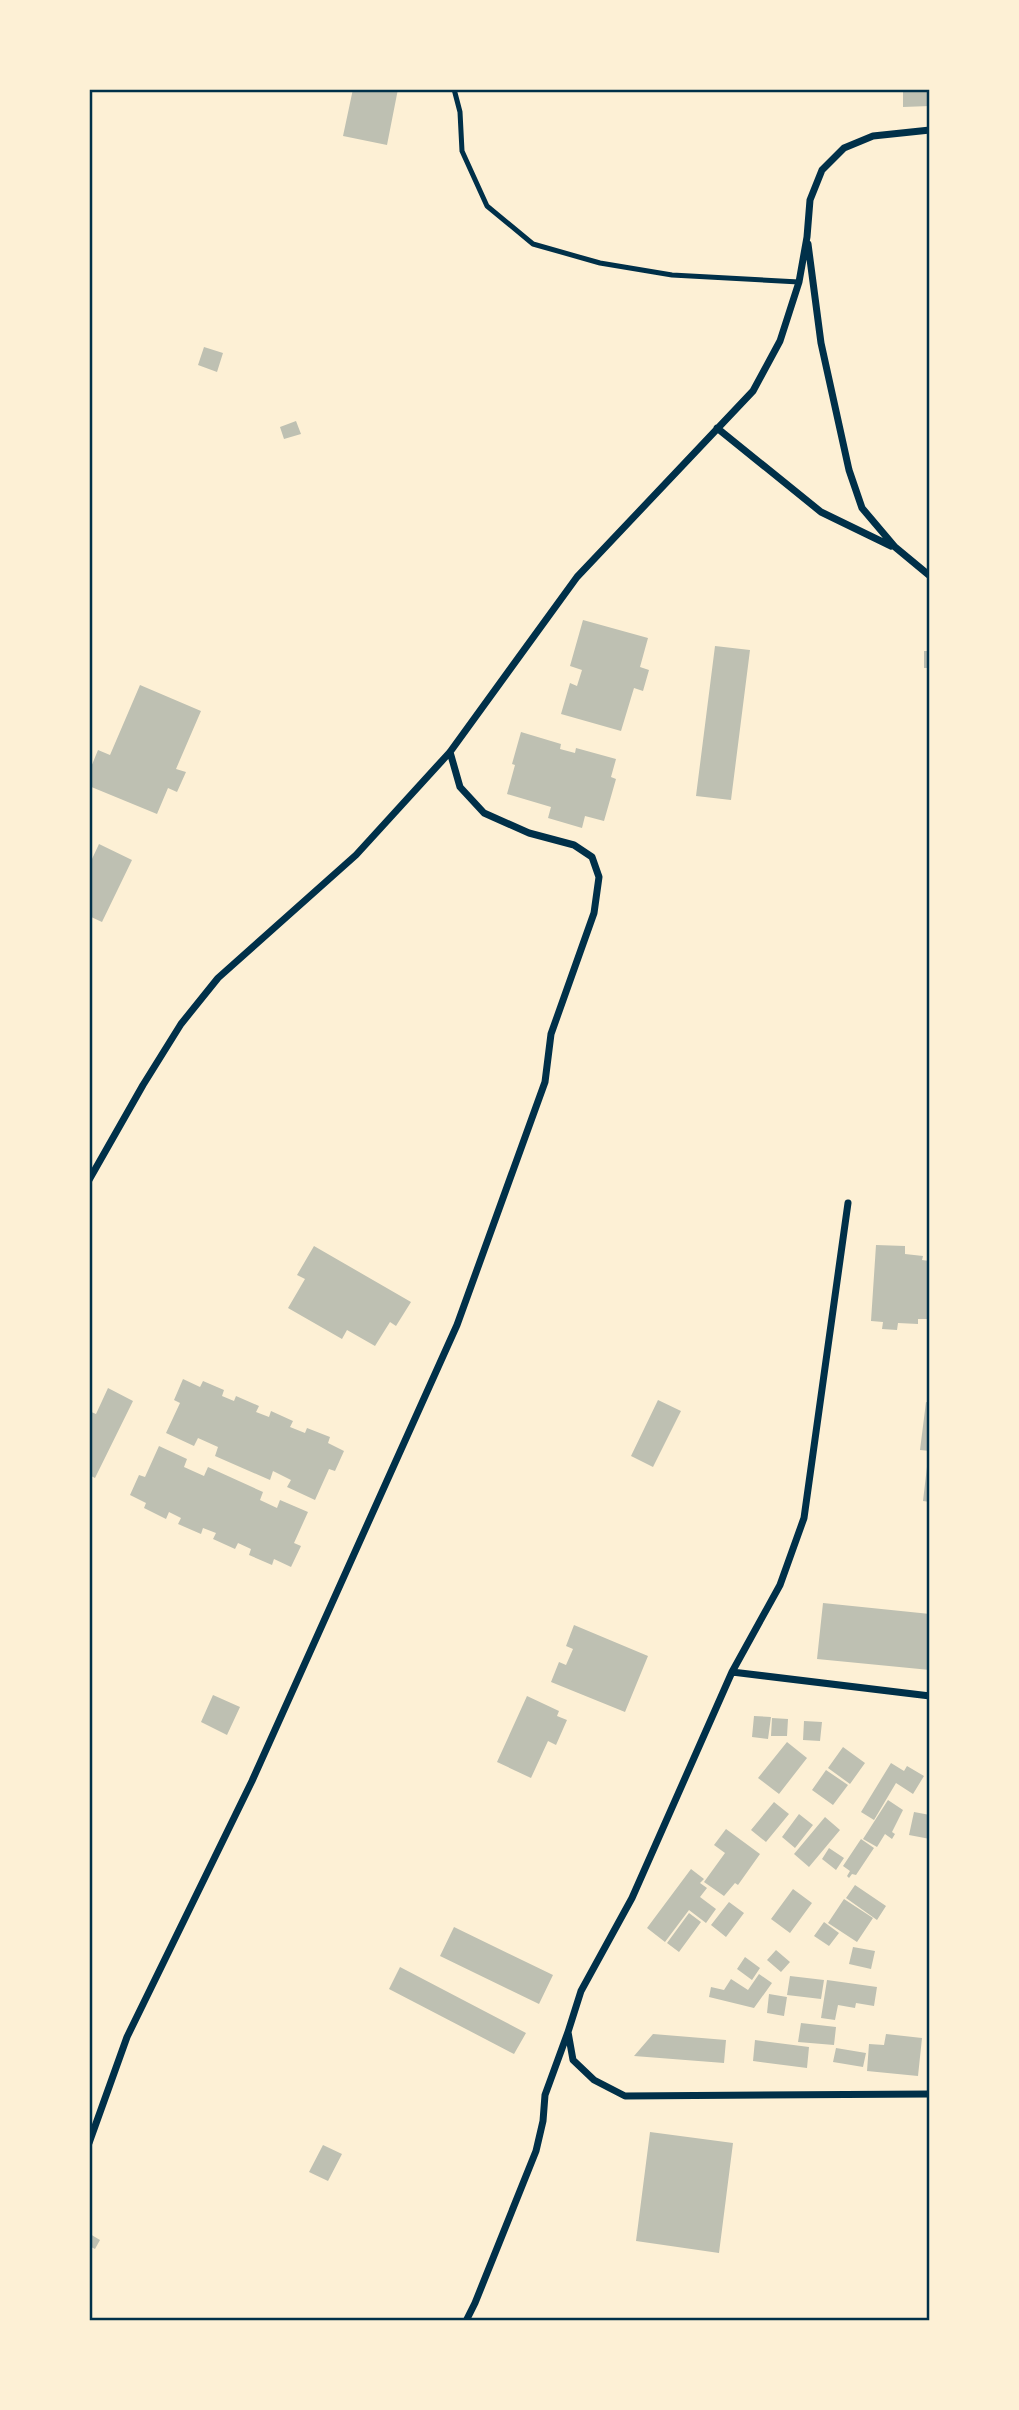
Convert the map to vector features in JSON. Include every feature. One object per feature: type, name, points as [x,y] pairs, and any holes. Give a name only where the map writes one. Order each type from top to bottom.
[{"type":"street","points":[[89,1181],[181,1024],[218,978],[355,855],[450,752],[577,577],[754,391],[780,341],[799,282],[810,200],[822,170],[844,148],[873,136],[930,130]]},
{"type":"street","points":[[807,237],[821,343],[849,470],[862,508],[895,547],[930,576]]},
{"type":"street","points":[[718,428],[821,512],[895,547]]},
{"type":"street","points":[[89,2143],[127,2037],[253,1781],[457,1325],[545,1082],[551,1034],[594,913],[599,877],[592,857],[575,845],[530,833],[484,813],[460,787],[450,752]]},
{"type":"street","points":[[466,2321],[536,2151],[543,2121],[545,2095],[581,1992],[632,1898],[732,1672],[780,1585],[804,1518],[848,1202]]},
{"type":"street","points":[[732,1672],[930,1696]]},
{"type":"street","points":[[568,2032],[573,2060],[594,2080],[625,2096],[930,2094]]},
{"type":"lane","points":[[454,89],[460,112],[461,151],[487,206],[533,244],[600,263],[671,275],[799,282]]},
{"type":"building","points":[[353,89],[398,89],[387,145],[343,136]]},
{"type":"building","points":[[903,89],[930,89],[930,106],[903,107]]},
{"type":"building","points":[[204,347],[223,353],[217,372],[198,365]]},
{"type":"building","points":[[296,421],[301,434],[284,439],[280,427]]},
{"type":"building","points":[[583,620],[648,638],[640,667],[649,670],[643,691],[634,688],[621,731],[561,714],[570,683],[577,686],[582,670],[570,666]]},
{"type":"building","points":[[715,646],[750,650],[731,800],[696,796]]},
{"type":"building","points":[[924,651],[930,651],[930,668],[924,668]]},
{"type":"building","points":[[140,685],[201,711],[176,769],[186,772],[177,792],[168,788],[157,814],[89,786],[89,772],[98,750],[110,755]]},
{"type":"building","points":[[521,732],[561,744],[560,749],[575,753],[576,748],[616,759],[611,777],[616,779],[604,821],[585,816],[582,828],[548,818],[551,807],[507,794]]},
{"type":"building","points":[[99,844],[132,860],[102,922],[89,916],[89,858],[92,859]]},
{"type":"building","points":[[876,1245],[905,1246],[905,1254],[923,1256],[922,1260],[930,1261],[930,1319],[918,1319],[918,1324],[898,1323],[897,1330],[882,1329],[883,1322],[871,1321]]},
{"type":"building","points":[[314,1246],[411,1302],[396,1326],[390,1322],[375,1346],[347,1330],[342,1339],[288,1308],[305,1279],[297,1275]]},
{"type":"building","points":[[183,1379],[200,1387],[203,1381],[224,1390],[222,1396],[234,1401],[236,1396],[259,1406],[256,1412],[269,1417],[271,1411],[293,1421],[290,1427],[305,1433],[307,1428],[330,1437],[328,1443],[344,1451],[335,1471],[329,1469],[315,1500],[287,1487],[291,1480],[273,1471],[270,1480],[215,1456],[218,1447],[198,1438],[194,1446],[166,1433],[180,1403],[174,1400]]},
{"type":"building","points":[[108,1388],[133,1401],[95,1478],[89,1475],[89,1411],[96,1414]]},
{"type":"building","points":[[658,1400],[681,1411],[653,1467],[631,1456]]},
{"type":"building","points":[[926,1402],[930,1403],[930,1451],[920,1450]]},
{"type":"building","points":[[159,1446],[187,1459],[184,1467],[204,1476],[208,1467],[263,1492],[260,1500],[277,1508],[280,1500],[308,1512],[294,1543],[301,1546],[291,1567],[274,1559],[272,1565],[249,1555],[251,1549],[238,1543],[235,1549],[213,1539],[216,1533],[203,1528],[201,1534],[178,1524],[181,1518],[169,1512],[166,1519],[144,1508],[146,1503],[130,1495],[139,1475],[145,1477]]},
{"type":"building","points":[[930,1458],[930,1502],[923,1501]]},
{"type":"building","points":[[823,1603],[930,1614],[930,1670],[817,1659]]},
{"type":"building","points":[[574,1625],[648,1656],[625,1712],[551,1682],[559,1662],[566,1665],[573,1649],[566,1646]]},
{"type":"building","points":[[213,1695],[240,1707],[227,1735],[201,1722]]},
{"type":"building","points":[[527,1696],[559,1711],[557,1716],[567,1720],[556,1745],[548,1741],[531,1778],[497,1762]]},
{"type":"building","points":[[754,1716],[771,1717],[768,1739],[752,1737]]},
{"type":"building","points":[[772,1718],[788,1719],[787,1736],[771,1736]]},
{"type":"building","points":[[804,1721],[822,1722],[820,1741],[803,1740]]},
{"type":"building","points":[[787,1742],[807,1758],[779,1794],[758,1778]]},
{"type":"building","points":[[843,1747],[865,1763],[850,1784],[828,1768]]},
{"type":"building","points":[[891,1763],[904,1771],[907,1766],[924,1776],[913,1794],[896,1783],[874,1820],[861,1812]]},
{"type":"building","points":[[826,1770],[848,1785],[833,1805],[812,1790]]},
{"type":"building","points":[[888,1800],[903,1810],[892,1832],[895,1834],[892,1839],[885,1834],[877,1847],[863,1839]]},
{"type":"building","points":[[774,1802],[789,1814],[766,1842],[751,1830]]},
{"type":"building","points":[[914,1812],[930,1815],[930,1839],[909,1835]]},
{"type":"building","points":[[799,1814],[813,1825],[795,1848],[782,1837]]},
{"type":"building","points":[[825,1817],[840,1830],[809,1867],[794,1854]]},
{"type":"building","points":[[726,1829],[760,1854],[738,1885],[735,1883],[724,1896],[704,1882],[725,1853],[714,1845]]},
{"type":"building","points":[[861,1839],[874,1848],[856,1875],[852,1874],[849,1878],[847,1876],[850,1871],[843,1866]]},
{"type":"building","points":[[829,1848],[844,1858],[836,1870],[822,1859]]},
{"type":"building","points":[[691,1869],[704,1879],[700,1883],[707,1888],[700,1897],[716,1909],[706,1923],[689,1910],[665,1942],[647,1928]]},
{"type":"building","points":[[855,1885],[886,1906],[877,1920],[846,1898]]},
{"type":"building","points":[[793,1889],[812,1903],[790,1933],[771,1919]]},
{"type":"building","points":[[844,1899],[873,1918],[857,1942],[828,1923]]},
{"type":"building","points":[[729,1902],[744,1913],[726,1937],[711,1925]]},
{"type":"building","points":[[689,1913],[701,1922],[679,1952],[667,1943]]},
{"type":"building","points":[[824,1922],[839,1933],[829,1946],[814,1936]]},
{"type":"building","points":[[454,1927],[553,1975],[539,2004],[440,1956]]},
{"type":"building","points":[[853,1947],[875,1951],[871,1969],[849,1964]]},
{"type":"building","points":[[776,1950],[790,1962],[781,1972],[767,1960]]},
{"type":"building","points":[[745,1957],[760,1968],[752,1980],[737,1969]]},
{"type":"building","points":[[400,1967],[526,2033],[514,2054],[389,1989]]},
{"type":"building","points":[[759,1974],[772,1983],[754,2008],[709,1997],[711,1987],[724,1990],[731,1979],[748,1990]]},
{"type":"building","points":[[790,1976],[824,1980],[821,1999],[787,1995]]},
{"type":"building","points":[[827,1980],[877,1987],[874,2006],[856,2003],[855,2008],[838,2005],[835,2020],[821,2018]]},
{"type":"building","points":[[769,1994],[787,1997],[784,2016],[767,2013]]},
{"type":"building","points":[[801,2023],[836,2027],[834,2045],[798,2042]]},
{"type":"building","points":[[653,2034],[726,2040],[724,2063],[634,2056]]},
{"type":"building","points":[[886,2034],[922,2038],[918,2076],[867,2071],[869,2044],[884,2045]]},
{"type":"building","points":[[755,2040],[809,2047],[807,2068],[753,2061]]},
{"type":"building","points":[[836,2048],[866,2053],[863,2067],[833,2062]]},
{"type":"building","points":[[650,2132],[733,2143],[719,2253],[636,2241]]},
{"type":"building","points":[[323,2145],[342,2154],[328,2181],[309,2172]]},
{"type":"building","points":[[90,2234],[100,2240],[95,2249],[89,2246]]}]
